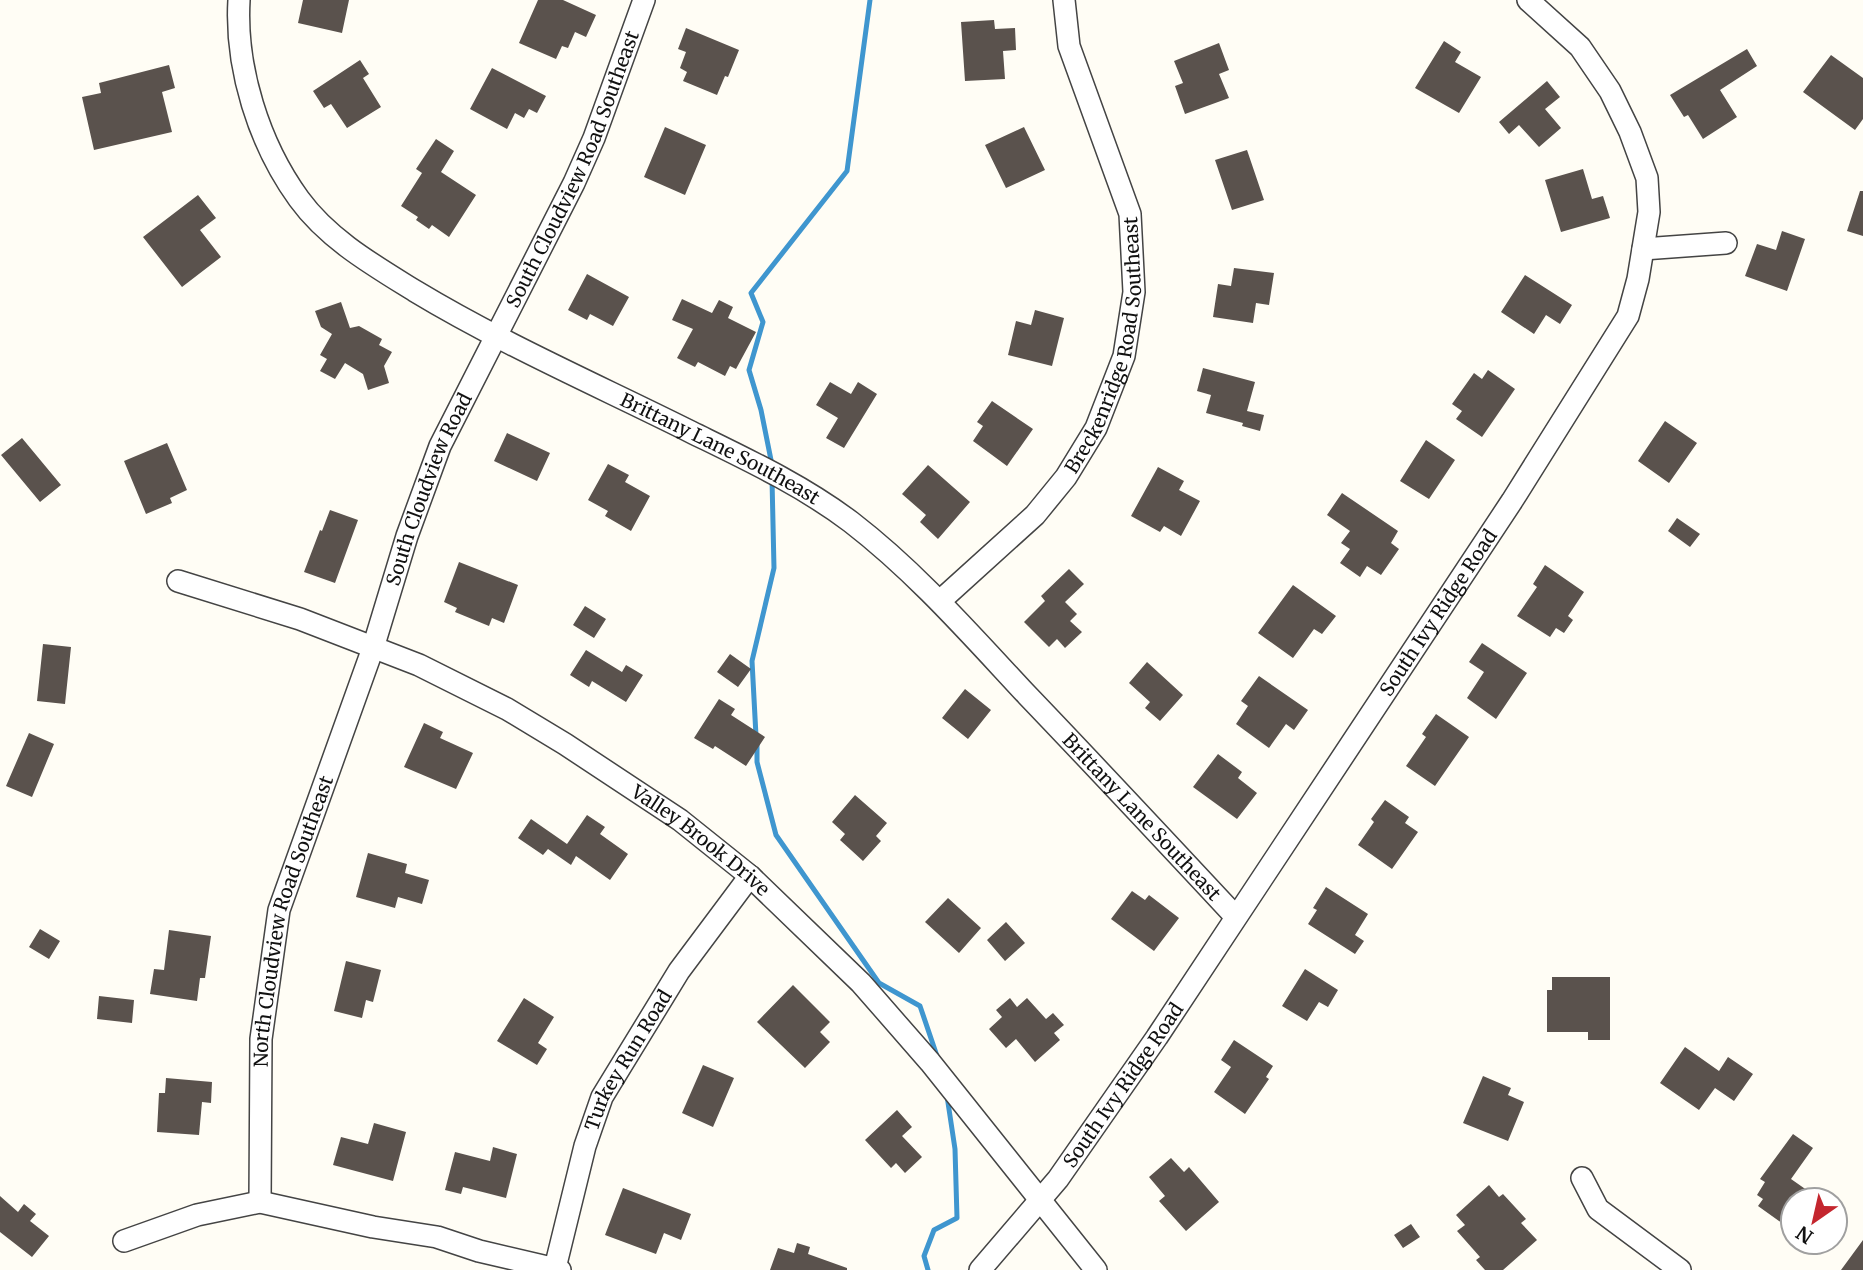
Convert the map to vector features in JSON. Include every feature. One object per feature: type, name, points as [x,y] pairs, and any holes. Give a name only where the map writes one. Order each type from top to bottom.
[{"type":"street","name":"Brittany Lane Southeast","points":[[239,0],[237,29],[243,63],[264,136],[300,201],[345,246],[449,312],[790,482],[849,521],[940,601],[1235,916]]},
{"type":"street","name":"South Cloudview Road Southeast","points":[[496,335],[579,172],[603,115],[644,0]]},
{"type":"street","name":"Breckenridge Road Southeast","points":[[940,601],[1035,515],[1066,477],[1096,428],[1124,356],[1134,292],[1129,214],[1069,47],[1064,0]]},
{"type":"street","name":"South Ivy Ridge Road","points":[[980,1270],[1041,1201],[1157,1037],[1512,501],[1628,316],[1649,212],[1647,178],[1611,91],[1580,47],[1528,0]]},
{"type":"street","points":[[1643,248],[1726,243]]},
{"type":"street","name":"South Cloudview Road","points":[[373,648],[407,536],[440,446],[496,335]]},
{"type":"street","name":"Valley Brook Drive","points":[[178,581],[300,619],[419,665],[507,709],[680,820],[750,876],[888,1012],[1096,1270]]},
{"type":"street","name":"North Cloudview Road Southeast","points":[[261,1202],[261,1039],[279,910],[373,648]]},
{"type":"street","name":"Turkey Run Road","points":[[557,1269],[585,1146],[602,1097],[679,971],[750,876]]},
{"type":"street","points":[[1582,1178],[1598,1209],[1680,1270]]},
{"type":"street","points":[[124,1241],[197,1215],[261,1202],[373,1227],[437,1237],[480,1251],[557,1269]]},
{"type":"building","points":[[303,0],[349,0],[342,33],[298,23]]},
{"type":"building","points":[[538,0],[563,0],[596,15],[586,37],[575,32],[568,48],[562,46],[556,59],[519,43]]},
{"type":"building","points":[[994,20],[995,29],[1015,28],[1016,50],[1003,51],[1005,79],[965,81],[961,22]]},
{"type":"building","points":[[686,28],[739,50],[717,95],[683,81],[687,72],[680,68],[686,52],[678,49]]},
{"type":"building","points":[[1444,41],[1461,52],[1455,62],[1481,77],[1459,113],[1415,88]]},
{"type":"building","points":[[1219,43],[1229,70],[1219,74],[1229,98],[1185,114],[1175,86],[1183,83],[1174,61]]},
{"type":"building","points":[[1747,49],[1757,66],[1720,90],[1737,117],[1703,139],[1688,115],[1684,117],[1670,95]]},
{"type":"building","points":[[1831,55],[1863,78],[1863,119],[1855,130],[1803,92]]},
{"type":"building","points":[[360,60],[369,74],[363,78],[381,107],[347,128],[331,104],[324,108],[313,91]]},
{"type":"building","points":[[169,65],[175,88],[162,92],[172,132],[94,150],[82,97],[101,93],[99,83]]},
{"type":"building","points":[[492,68],[546,96],[537,113],[529,109],[524,118],[515,113],[507,129],[470,109]]},
{"type":"building","points":[[1547,81],[1560,97],[1545,109],[1561,128],[1539,147],[1519,125],[1509,134],[1499,122]]},
{"type":"building","points":[[665,127],[706,145],[685,195],[644,177]]},
{"type":"building","points":[[1024,127],[1045,170],[1006,188],[985,145]]},
{"type":"building","points":[[436,139],[454,151],[441,172],[476,195],[449,237],[432,225],[429,229],[416,220],[418,217],[401,206],[422,173],[416,169]]},
{"type":"building","points":[[1247,150],[1264,200],[1232,210],[1215,160]]},
{"type":"building","points":[[1583,169],[1592,199],[1603,196],[1610,218],[1561,232],[1545,180]]},
{"type":"building","points":[[1860,191],[1863,191],[1863,236],[1847,231]]},
{"type":"building","points":[[198,195],[216,218],[200,230],[221,257],[182,287],[143,237]]},
{"type":"building","points":[[1782,231],[1805,239],[1787,291],[1745,276],[1757,244],[1776,250]]},
{"type":"building","points":[[1234,268],[1274,273],[1269,305],[1256,303],[1253,323],[1213,317],[1218,284],[1231,286]]},
{"type":"building","points":[[587,274],[629,297],[613,326],[590,314],[587,320],[568,310]]},
{"type":"building","points":[[1525,275],[1572,305],[1560,324],[1546,315],[1534,334],[1501,312]]},
{"type":"building","points":[[682,299],[712,313],[719,300],[733,307],[728,318],[756,332],[736,369],[730,366],[725,376],[698,362],[695,367],[677,358],[693,329],[672,320]]},
{"type":"building","points":[[341,302],[350,328],[359,326],[382,339],[379,345],[392,352],[384,366],[389,383],[368,390],[363,374],[345,363],[335,379],[320,371],[327,359],[320,355],[332,334],[321,327],[315,311]]},
{"type":"building","points":[[1035,310],[1064,318],[1052,366],[1008,355],[1016,321],[1031,325]]},
{"type":"building","points":[[1203,368],[1255,382],[1247,411],[1264,415],[1260,431],[1242,426],[1243,423],[1206,413],[1211,395],[1197,391]]},
{"type":"building","points":[[1488,370],[1515,389],[1482,437],[1456,419],[1462,411],[1452,404],[1474,373],[1482,379]]},
{"type":"building","points":[[830,382],[851,394],[858,382],[877,394],[844,448],[826,438],[838,418],[816,405]]},
{"type":"building","points":[[992,401],[1033,429],[1007,466],[973,441],[983,426],[977,422]]},
{"type":"building","points":[[1665,421],[1697,443],[1669,483],[1638,461]]},
{"type":"building","points":[[507,433],[550,453],[537,481],[494,461]]},
{"type":"building","points":[[22,438],[61,485],[40,502],[1,455]]},
{"type":"building","points":[[1426,440],[1455,460],[1429,499],[1400,481]]},
{"type":"building","points":[[167,443],[187,490],[170,498],[172,503],[146,514],[124,461]]},
{"type":"building","points":[[608,464],[629,475],[625,482],[650,496],[631,531],[605,516],[608,511],[588,500]]},
{"type":"building","points":[[928,465],[970,502],[938,539],[920,522],[926,515],[902,494]]},
{"type":"building","points":[[1158,467],[1184,481],[1179,490],[1200,501],[1181,536],[1164,526],[1160,532],[1131,516]]},
{"type":"building","points":[[1342,493],[1398,531],[1391,543],[1399,549],[1381,575],[1367,566],[1360,577],[1340,563],[1350,549],[1341,543],[1350,531],[1327,515]]},
{"type":"building","points":[[330,510],[358,520],[335,583],[304,572]]},
{"type":"building","points":[[1677,518],[1700,534],[1690,547],[1668,531]]},
{"type":"building","points":[[459,562],[518,585],[504,623],[492,618],[489,626],[455,612],[457,608],[444,602]]},
{"type":"building","points":[[1545,565],[1584,592],[1568,616],[1573,620],[1564,633],[1556,628],[1550,637],[1517,616],[1537,587],[1533,584]]},
{"type":"building","points":[[1069,569],[1084,584],[1065,602],[1077,614],[1070,621],[1082,632],[1065,648],[1057,639],[1049,647],[1024,622],[1045,601],[1041,596]]},
{"type":"building","points":[[1293,585],[1336,616],[1322,634],[1314,629],[1293,658],[1258,633]]},
{"type":"building","points":[[585,606],[606,619],[594,638],[573,625]]},
{"type":"building","points":[[1482,643],[1527,673],[1496,719],[1467,698],[1484,672],[1469,662]]},
{"type":"building","points":[[43,644],[71,647],[65,704],[37,701]]},
{"type":"building","points":[[586,650],[622,672],[626,665],[643,675],[626,702],[592,681],[589,687],[570,675]]},
{"type":"building","points":[[730,654],[751,669],[738,687],[717,672]]},
{"type":"building","points":[[1147,662],[1183,695],[1160,721],[1145,708],[1150,702],[1129,683]]},
{"type":"building","points":[[1259,676],[1308,710],[1294,730],[1286,724],[1269,748],[1236,724],[1248,706],[1241,701]]},
{"type":"building","points":[[965,689],[991,710],[968,739],[942,718]]},
{"type":"building","points":[[719,699],[735,709],[731,715],[765,737],[746,766],[715,746],[713,749],[694,738]]},
{"type":"building","points":[[1436,714],[1469,737],[1435,786],[1406,766],[1426,737],[1422,734]]},
{"type":"building","points":[[424,723],[443,732],[440,738],[473,753],[456,789],[404,767]]},
{"type":"building","points":[[29,733],[54,744],[32,797],[6,786]]},
{"type":"building","points":[[1218,754],[1242,772],[1238,778],[1257,793],[1237,819],[1193,787]]},
{"type":"building","points":[[855,795],[887,823],[876,836],[881,841],[863,861],[840,840],[845,834],[832,822]]},
{"type":"building","points":[[1385,800],[1409,817],[1405,823],[1418,832],[1392,869],[1358,845],[1374,822],[1371,819]]},
{"type":"building","points":[[587,815],[605,827],[600,834],[628,854],[610,880],[576,856],[571,865],[548,849],[543,855],[518,838],[531,819],[567,844]]},
{"type":"building","points":[[368,853],[407,864],[405,873],[429,880],[422,904],[398,897],[395,908],[356,897]]},
{"type":"building","points":[[1326,887],[1368,914],[1355,935],[1364,941],[1355,954],[1308,924],[1317,910],[1313,908]]},
{"type":"building","points":[[1132,891],[1145,900],[1149,895],[1179,918],[1154,951],[1111,919]]},
{"type":"building","points":[[948,898],[981,928],[959,953],[925,922]]},
{"type":"building","points":[[1006,922],[1025,943],[1005,961],[987,940]]},
{"type":"building","points":[[40,929],[60,941],[49,959],[29,947]]},
{"type":"building","points":[[169,930],[211,936],[205,978],[200,978],[197,1001],[150,994],[154,969],[164,970]]},
{"type":"building","points":[[346,961],[381,970],[373,1002],[366,1000],[362,1018],[334,1011]]},
{"type":"building","points":[[1305,969],[1338,990],[1328,1007],[1319,1002],[1307,1021],[1282,1006]]},
{"type":"building","points":[[1552,977],[1610,977],[1610,1040],[1588,1040],[1588,1032],[1547,1032],[1547,990],[1552,990]]},
{"type":"building","points":[[793,985],[830,1022],[820,1032],[830,1042],[805,1068],[757,1022]]},
{"type":"building","points":[[99,996],[134,1000],[132,1023],[97,1019]]},
{"type":"building","points":[[524,998],[554,1017],[538,1043],[547,1049],[537,1065],[497,1041]]},
{"type":"building","points":[[1010,998],[1017,1007],[1027,998],[1046,1019],[1053,1013],[1064,1025],[1054,1033],[1060,1040],[1035,1062],[1016,1039],[1006,1048],[989,1029],[1002,1017],[996,1010]]},
{"type":"building","points":[[1234,1040],[1273,1066],[1266,1077],[1269,1079],[1245,1114],[1214,1092],[1231,1067],[1221,1060]]},
{"type":"building","points":[[1685,1047],[1719,1071],[1728,1057],[1753,1074],[1734,1101],[1715,1088],[1699,1110],[1660,1083]]},
{"type":"building","points":[[703,1065],[734,1078],[713,1127],[682,1113]]},
{"type":"building","points":[[1483,1076],[1511,1088],[1508,1095],[1524,1102],[1508,1141],[1463,1123]]},
{"type":"building","points":[[166,1078],[212,1082],[211,1103],[202,1102],[199,1135],[157,1132],[159,1093],[165,1093]]},
{"type":"building","points":[[897,1110],[912,1127],[902,1136],[922,1157],[905,1173],[896,1163],[891,1168],[865,1140]]},
{"type":"building","points":[[374,1123],[406,1132],[393,1181],[333,1165],[341,1137],[368,1144]]},
{"type":"building","points":[[1793,1134],[1813,1148],[1791,1179],[1801,1186],[1779,1186],[1779,1221],[1758,1206],[1763,1199],[1757,1195],[1765,1182],[1760,1179]]},
{"type":"building","points":[[493,1147],[517,1154],[506,1198],[463,1187],[461,1194],[445,1190],[455,1152],[490,1161]]},
{"type":"building","points":[[1171,1158],[1184,1172],[1189,1167],[1219,1202],[1186,1231],[1159,1201],[1165,1196],[1149,1177]]},
{"type":"building","points":[[1489,1185],[1499,1197],[1503,1194],[1526,1219],[1521,1223],[1537,1240],[1503,1270],[1485,1270],[1476,1260],[1480,1257],[1457,1231],[1465,1225],[1456,1215]]},
{"type":"building","points":[[623,1188],[691,1214],[681,1240],[664,1233],[656,1254],[605,1235]]},
{"type":"building","points":[[0,1196],[18,1212],[24,1204],[36,1214],[30,1221],[49,1236],[32,1257],[0,1232]]},
{"type":"building","points":[[1411,1224],[1420,1237],[1403,1248],[1394,1235]]},
{"type":"building","points":[[1863,1240],[1863,1270],[1841,1270]]},
{"type":"building","points":[[797,1243],[810,1247],[808,1254],[847,1270],[770,1270],[778,1248],[794,1253]]},
{"type":"waterway","points":[[772,465],[761,410],[749,370],[763,322],[751,293],[847,171],[870,0]]},
{"type":"waterway","points":[[756,736],[752,661],[774,568],[772,479]]},
{"type":"waterway","points":[[757,745],[757,762],[776,835],[879,983],[920,1006],[938,1059]]},
{"type":"waterway","points":[[928,1270],[924,1256],[934,1230],[957,1218],[955,1149],[947,1096]]}]
